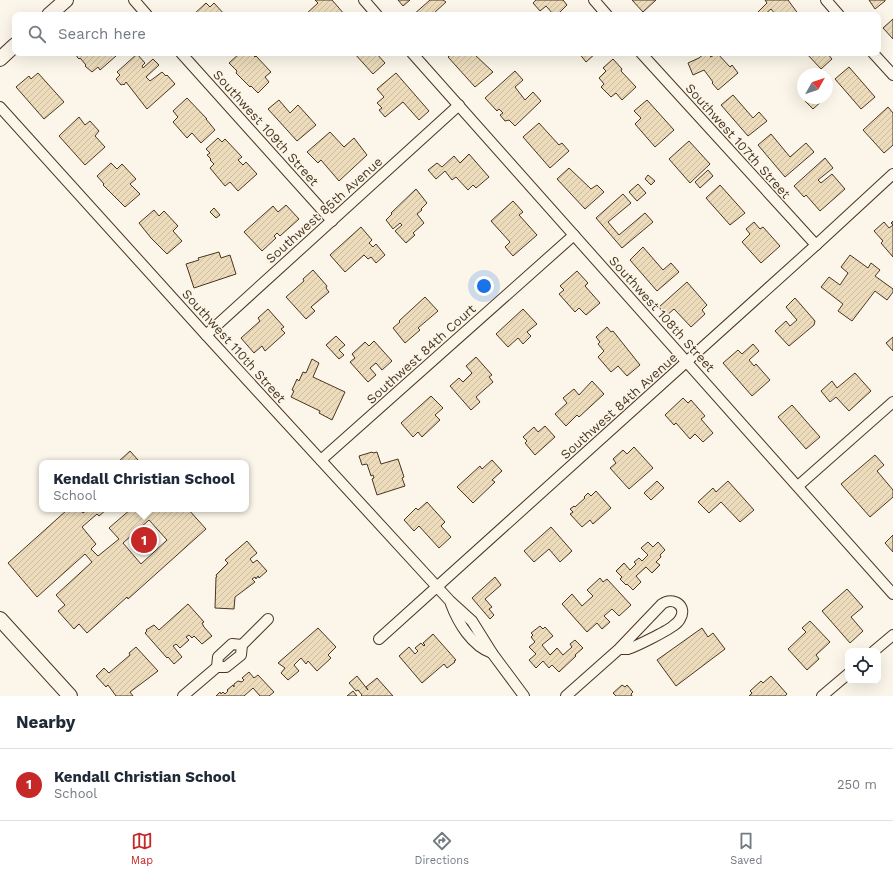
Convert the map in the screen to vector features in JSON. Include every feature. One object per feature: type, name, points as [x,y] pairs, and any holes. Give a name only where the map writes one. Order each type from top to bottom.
[{"type":"main road","points":[[52,12],[66,0]]},
{"type":"main road","points":[[0,59],[12,48]]},
{"type":"main road","points":[[0,619],[70,696]]},
{"type":"street","points":[[134,0],[144,12]]},
{"type":"street","points":[[364,0],[374,12]]},
{"type":"street","points":[[594,0],[604,12]]},
{"type":"street","points":[[826,0],[836,12]]},
{"type":"street","name":"Southwest 109th Street","points":[[184,56],[332,221]]},
{"type":"street","name":"Southwest 108th Street","points":[[415,56],[893,594]]},
{"type":"street","name":"Southwest 107th Street","points":[[644,56],[816,245]]},
{"type":"street","points":[[876,56],[893,75]]},
{"type":"street","name":"Southwest 85th Avenue","points":[[206,335],[459,105]]},
{"type":"street","name":"Southwest 110th Street","points":[[0,107],[206,335],[450,601],[472,621],[492,653],[524,696]]},
{"type":"street","name":"Southwest 84th Avenue","points":[[378,639],[438,587],[893,174]]},
{"type":"street","name":"Southwest 84th Court","points":[[322,460],[574,235]]},
{"type":"street","points":[[798,486],[893,402]]},
{"type":"street","points":[[566,696],[618,649],[662,604],[668,601],[673,601],[680,606],[682,611],[680,619],[673,626],[629,648],[618,649]]},
{"type":"street","points":[[183,696],[217,667],[226,667],[241,655],[242,645],[268,619]]},
{"type":"street","points":[[878,648],[893,635]]},
{"type":"street","points":[[822,696],[845,677]]},
{"type":"building","points":[[315,0],[332,0],[342,12],[308,12],[318,3]]},
{"type":"building","points":[[398,0],[410,0],[403,6]]},
{"type":"building","points":[[430,0],[443,0],[446,2],[435,12],[416,12]]},
{"type":"building","points":[[536,0],[563,0],[567,5],[560,12],[551,12],[546,6],[540,11],[533,3]]},
{"type":"building","points":[[632,0],[656,0],[643,12]]},
{"type":"building","points":[[765,0],[788,0],[797,12],[774,12],[771,9],[768,12],[758,12],[767,3]]},
{"type":"building","points":[[869,0],[885,0],[885,1],[875,9]]},
{"type":"building","points":[[206,3],[210,7],[214,3],[222,12],[196,12]]},
{"type":"building","points":[[893,19],[893,39],[883,28]]},
{"type":"building","points":[[116,56],[100,70],[98,67],[92,72],[85,66],[86,65],[80,58],[79,59],[77,57]]},
{"type":"building","points":[[135,56],[139,56],[145,63],[142,66],[143,68],[153,59],[159,65],[146,77],[150,81],[162,72],[175,84],[147,109],[126,82],[124,85],[121,85],[116,79],[120,75],[117,72]]},
{"type":"building","points":[[237,56],[256,56],[271,72],[265,77],[269,82],[258,93],[236,73],[237,71],[229,63]]},
{"type":"building","points":[[357,56],[379,56],[385,63],[373,74]]},
{"type":"building","points":[[476,56],[493,72],[475,87],[448,57]]},
{"type":"building","points":[[581,56],[593,56],[586,62]]},
{"type":"building","points":[[701,56],[720,56],[730,67],[732,65],[738,73],[718,90],[704,70],[693,75],[688,63]]},
{"type":"building","points":[[809,56],[830,56],[832,59],[822,68],[820,68]]},
{"type":"building","points":[[613,59],[622,69],[621,71],[636,87],[622,100],[616,93],[611,97],[601,87],[604,84],[599,78],[606,71],[603,68]]},
{"type":"building","points":[[849,67],[875,97],[861,109],[835,79]]},
{"type":"building","points":[[515,71],[523,80],[515,87],[525,100],[533,92],[541,101],[515,126],[509,120],[505,121],[500,115],[503,113],[499,109],[497,111],[485,98]]},
{"type":"building","points":[[38,73],[64,102],[44,119],[16,87],[29,76],[31,79]]},
{"type":"building","points":[[396,73],[429,111],[419,120],[403,102],[385,117],[379,110],[382,108],[377,103],[384,97],[377,89]]},
{"type":"building","points":[[733,95],[753,118],[759,112],[767,121],[748,136],[721,105]]},
{"type":"building","points":[[187,98],[207,119],[215,130],[201,143],[192,133],[187,138],[173,122],[178,117],[173,111]]},
{"type":"building","points":[[279,100],[290,113],[298,105],[316,125],[297,141],[268,109]]},
{"type":"building","points":[[647,100],[674,130],[655,147],[635,124],[641,118],[634,111]]},
{"type":"building","points":[[808,104],[818,104],[813,109]]},
{"type":"building","points":[[888,107],[893,113],[893,145],[884,153],[863,130]]},
{"type":"building","points":[[79,117],[85,125],[90,121],[99,131],[95,136],[105,147],[85,165],[59,136]]},
{"type":"building","points":[[539,123],[559,145],[562,143],[569,151],[550,168],[523,137]]},
{"type":"building","points":[[330,132],[344,147],[354,138],[367,155],[339,181],[321,160],[318,163],[307,152]]},
{"type":"building","points":[[771,134],[790,157],[806,143],[814,152],[785,177],[758,145]]},
{"type":"building","points":[[218,138],[222,142],[225,139],[242,157],[238,160],[243,165],[246,162],[257,174],[238,191],[230,182],[225,186],[210,168],[214,164],[207,155],[210,153],[206,149]]},
{"type":"building","points":[[689,141],[710,164],[690,183],[669,159]]},
{"type":"building","points":[[469,154],[489,177],[476,188],[473,185],[468,190],[456,177],[452,180],[445,171],[436,179],[428,170],[437,163],[442,167],[454,156],[460,163]]},
{"type":"building","points":[[825,158],[833,168],[818,180],[821,183],[832,174],[845,189],[820,211],[806,195],[804,197],[794,186]]},
{"type":"building","points":[[111,163],[117,169],[122,164],[136,179],[130,184],[140,194],[125,207],[103,185],[104,184],[97,176]]},
{"type":"building","points":[[569,168],[591,189],[597,185],[604,192],[585,209],[557,179]]},
{"type":"building","points":[[708,170],[713,176],[700,188],[695,182]]},
{"type":"building","points":[[648,175],[655,181],[651,185],[645,179]]},
{"type":"building","points":[[638,184],[646,193],[637,201],[629,192]]},
{"type":"building","points":[[720,185],[745,213],[730,225],[706,198]]},
{"type":"building","points":[[416,189],[427,203],[417,214],[424,223],[413,233],[415,235],[406,243],[395,231],[402,225],[400,223],[393,229],[386,220],[392,214],[391,213]]},
{"type":"building","points":[[623,194],[631,203],[608,222],[619,235],[645,213],[653,222],[622,248],[596,218]]},
{"type":"building","points":[[513,201],[523,212],[519,215],[537,235],[513,256],[505,247],[510,242],[491,221]]},
{"type":"building","points":[[286,205],[299,219],[280,236],[277,233],[274,236],[276,238],[262,251],[244,232],[273,206],[278,212]]},
{"type":"building","points":[[214,208],[220,215],[216,218],[210,212]]},
{"type":"building","points":[[154,210],[159,216],[164,211],[178,226],[173,231],[182,241],[167,254],[139,223]]},
{"type":"building","points":[[754,222],[760,229],[763,227],[780,246],[761,263],[742,242],[750,234],[746,229]]},
{"type":"building","points":[[884,222],[889,228],[893,225],[893,257],[881,243],[883,241],[874,231]]},
{"type":"building","points":[[361,227],[372,240],[369,243],[373,247],[376,244],[385,255],[376,263],[371,257],[368,259],[364,255],[345,272],[330,255]]},
{"type":"building","points":[[643,247],[663,270],[671,263],[679,272],[657,291],[630,260]]},
{"type":"building","points":[[219,252],[221,258],[230,255],[236,274],[194,288],[186,264],[199,260],[198,258]]},
{"type":"building","points":[[850,255],[868,268],[871,263],[880,270],[875,276],[893,289],[893,292],[887,300],[875,291],[852,321],[838,311],[843,304],[821,287],[829,277],[840,285],[848,273],[841,267]]},
{"type":"building","points":[[313,270],[327,286],[326,288],[329,292],[311,307],[315,311],[306,319],[286,297],[304,281],[303,279]]},
{"type":"building","points":[[577,271],[588,283],[585,286],[600,303],[586,315],[579,308],[575,312],[559,294],[564,290],[560,286]]},
{"type":"building","points":[[687,282],[707,305],[702,310],[705,314],[691,327],[674,309],[666,316],[659,307]]},
{"type":"building","points":[[425,297],[438,311],[418,328],[420,330],[405,343],[393,328]]},
{"type":"building","points":[[795,298],[815,321],[814,325],[789,346],[775,331],[786,321],[790,326],[797,320],[786,307]]},
{"type":"building","points":[[268,309],[284,327],[281,329],[285,333],[265,351],[262,346],[254,353],[241,338],[260,321],[258,318]]},
{"type":"building","points":[[523,309],[537,324],[527,332],[531,336],[523,344],[518,338],[508,347],[496,334]]},
{"type":"building","points":[[607,327],[611,332],[613,331],[640,365],[627,376],[618,366],[611,372],[598,357],[604,351],[598,344],[600,342],[596,337]]},
{"type":"building","points":[[336,336],[345,345],[339,350],[344,355],[339,359],[326,345]]},
{"type":"building","points":[[893,337],[893,351],[886,343]]},
{"type":"building","points":[[374,341],[392,361],[382,370],[376,363],[370,368],[376,375],[368,382],[350,362],[355,358],[352,354],[365,342],[369,346]]},
{"type":"building","points":[[753,344],[759,351],[749,360],[754,366],[756,364],[770,380],[752,396],[723,363],[738,350],[742,354]]},
{"type":"building","points":[[476,357],[492,375],[489,377],[493,382],[476,397],[480,402],[471,410],[450,386],[459,378],[463,382],[472,373],[466,366]]},
{"type":"building","points":[[312,359],[319,363],[313,377],[345,392],[332,420],[319,413],[320,411],[291,397],[294,391],[292,390],[297,379],[299,381],[303,372],[306,373]]},
{"type":"building","points":[[855,373],[871,391],[849,411],[836,397],[830,402],[821,391],[832,381],[837,388]]},
{"type":"building","points":[[592,381],[604,394],[579,417],[577,415],[566,426],[555,414],[567,403],[563,398],[574,389],[579,395]]},
{"type":"building","points":[[431,396],[443,408],[435,415],[440,420],[422,437],[418,432],[413,437],[401,423]]},
{"type":"building","points":[[683,398],[688,403],[691,400],[705,416],[701,419],[713,433],[703,442],[695,434],[690,439],[676,423],[674,425],[665,415]]},
{"type":"building","points":[[792,405],[820,437],[806,449],[778,417]]},
{"type":"building","points":[[545,426],[555,437],[535,455],[525,443],[527,441],[523,437],[534,427],[538,432]]},
{"type":"building","points":[[634,447],[653,468],[629,489],[610,468],[616,463],[613,459],[623,450],[627,454]]},
{"type":"building","points":[[130,451],[138,460],[120,460]]},
{"type":"building","points":[[377,452],[381,464],[398,459],[404,477],[402,478],[405,486],[377,495],[372,479],[374,478],[373,475],[371,476],[367,464],[362,465],[359,456]]},
{"type":"building","points":[[875,455],[884,465],[877,471],[893,490],[893,497],[870,517],[841,484]]},
{"type":"building","points":[[492,460],[502,471],[492,480],[495,482],[473,503],[457,487],[480,466],[482,469]]},
{"type":"building","points":[[657,481],[664,488],[651,500],[644,493]]},
{"type":"building","points":[[728,481],[754,510],[740,522],[721,502],[709,513],[698,502],[713,488],[716,492]]},
{"type":"building","points":[[596,491],[611,508],[593,524],[590,520],[582,527],[570,514],[573,512],[570,509],[574,506],[575,507],[585,498],[584,497],[588,493],[591,496]]},
{"type":"building","points":[[427,502],[445,522],[441,526],[451,537],[439,548],[419,526],[414,531],[404,520],[416,508],[418,510]]},
{"type":"building","points":[[65,512],[104,512],[99,516],[97,514],[82,527],[96,544],[91,549],[98,556],[119,539],[109,528],[128,512],[191,512],[206,529],[128,599],[127,597],[87,633],[79,624],[74,629],[58,611],[65,605],[56,595],[92,562],[85,554],[37,597],[8,563]],"holes":[[[149,520],[167,540],[141,564],[123,543]]]},
{"type":"building","points":[[551,527],[572,551],[560,562],[549,549],[534,562],[524,551]]},
{"type":"building","points":[[893,535],[893,552],[885,543]]},
{"type":"building","points":[[247,541],[257,553],[250,559],[253,563],[257,560],[267,571],[259,578],[258,576],[256,579],[255,577],[252,579],[255,582],[235,597],[234,609],[215,608],[216,575],[228,563],[225,560]]},
{"type":"building","points":[[648,542],[653,547],[658,542],[665,550],[656,562],[660,565],[652,573],[646,567],[636,576],[641,582],[633,590],[620,579],[622,577],[616,571],[624,563],[630,570],[636,564],[634,562],[639,558],[642,561],[648,555],[641,548]]},
{"type":"building","points":[[495,577],[501,585],[485,599],[492,607],[489,609],[494,615],[490,619],[472,598]]},
{"type":"building","points":[[600,578],[603,582],[607,579],[631,605],[619,616],[612,609],[604,616],[610,622],[602,629],[597,623],[587,632],[562,604],[572,594],[582,606],[593,596],[587,590]]},
{"type":"building","points":[[847,589],[863,607],[851,617],[863,631],[850,643],[822,611]]},
{"type":"building","points":[[188,604],[204,622],[202,623],[204,627],[212,636],[202,644],[194,636],[192,638],[189,635],[186,637],[189,640],[180,648],[176,644],[173,646],[182,657],[174,664],[145,633],[147,631],[146,630],[154,625],[159,630]]},
{"type":"building","points":[[810,621],[830,642],[816,655],[819,659],[807,670],[788,649],[806,632],[802,628]]},
{"type":"building","points":[[540,626],[543,629],[545,627],[553,636],[542,645],[550,655],[557,648],[563,655],[572,647],[570,644],[575,640],[583,648],[559,672],[552,665],[549,668],[543,661],[536,668],[529,660],[536,654],[529,647],[535,642],[531,637],[533,635],[531,633]]},
{"type":"building","points":[[318,628],[336,647],[328,655],[331,658],[317,671],[308,661],[306,664],[301,658],[294,665],[299,671],[288,680],[281,673],[285,668],[278,663]]},
{"type":"building","points":[[702,628],[708,637],[713,633],[725,649],[676,686],[657,660]]},
{"type":"building","points":[[433,634],[456,660],[447,668],[444,664],[422,683],[399,656],[409,647],[415,654],[418,651],[415,648],[421,643],[424,646],[425,645],[423,643]]},
{"type":"building","points":[[136,647],[158,671],[130,692],[133,696],[116,696],[108,685],[106,687],[96,676],[104,668],[109,673],[130,655],[129,653]]},
{"type":"building","points":[[249,672],[254,678],[258,675],[274,692],[269,696],[260,696],[253,688],[244,696],[216,696],[220,692],[221,694],[223,692],[225,694],[233,685],[234,687],[234,684],[238,681],[242,682],[244,680],[242,678]]},
{"type":"building","points":[[357,676],[368,690],[366,687],[377,678],[393,696],[361,696],[362,695],[358,690],[356,691],[349,683]]},
{"type":"building","points":[[771,676],[787,694],[785,696],[749,696],[752,693],[750,691],[761,681],[763,683]]},
{"type":"building","points":[[622,685],[625,687],[627,685],[633,692],[631,694],[632,696],[616,696],[613,693]]},
{"type":"building","points":[[353,691],[357,696],[347,696]]},
{"type":"place","name":"Kendall Christian School","points":[[144,540]]}]
